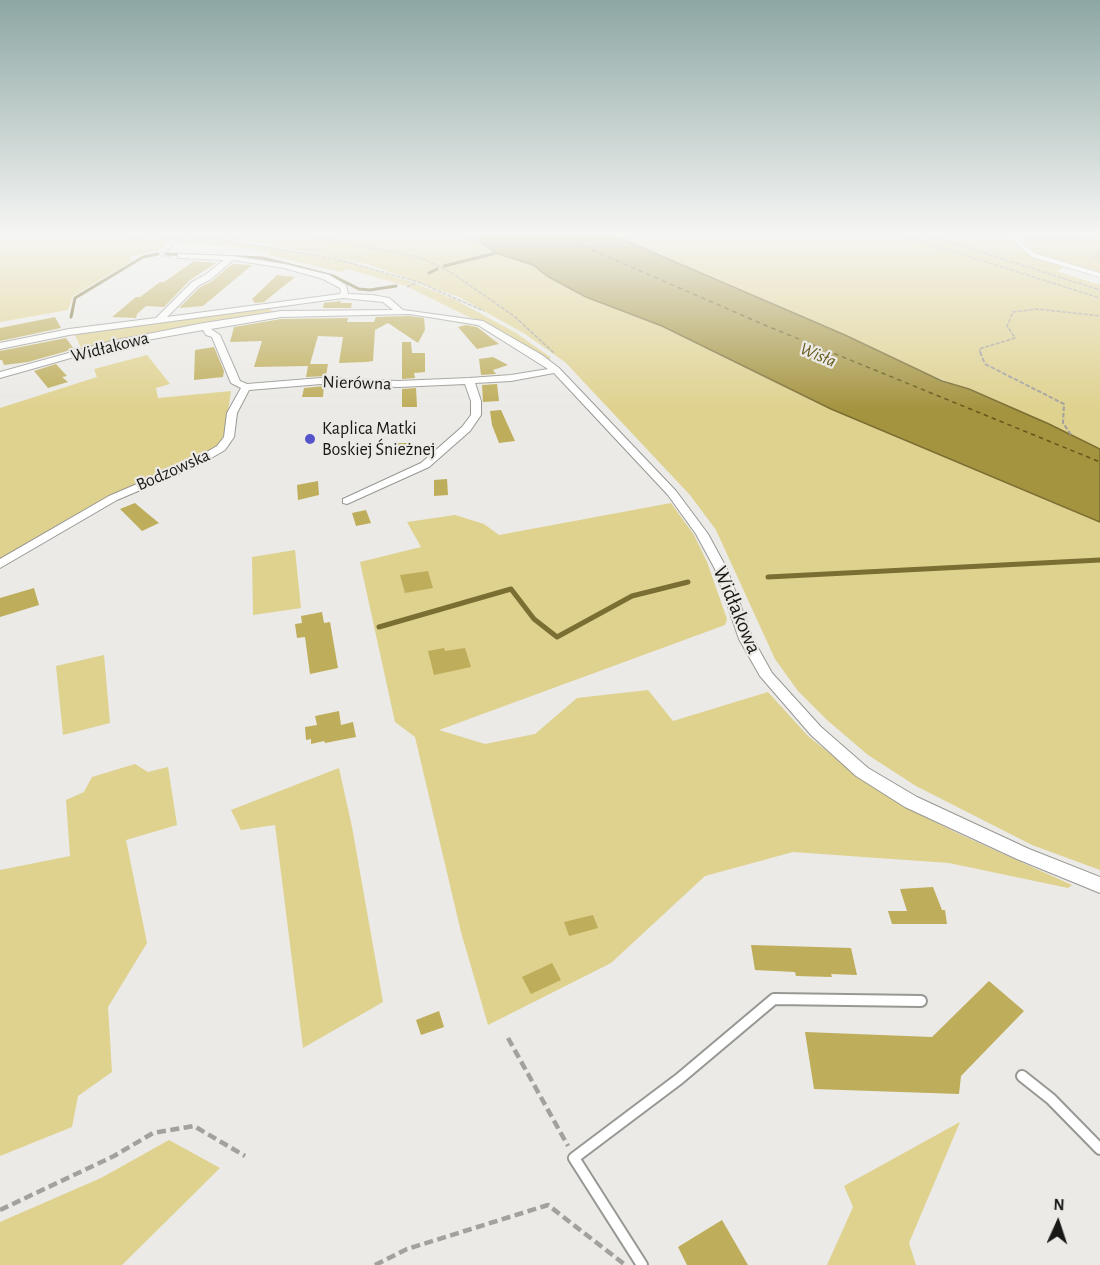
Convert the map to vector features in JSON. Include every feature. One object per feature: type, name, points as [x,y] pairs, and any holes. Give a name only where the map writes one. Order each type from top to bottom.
[{"type":"street","points":[[160,319],[187,292]]},
{"type":"street","name":"Widłakowa","points":[[0,346],[69,332],[343,296],[382,298],[393,303],[401,312]]},
{"type":"street","name":"Widłakowa","points":[[0,375],[112,345],[204,326],[281,314],[401,312],[480,323],[555,364],[684,509],[702,534],[721,569],[746,639],[767,676],[816,731],[862,772],[911,802],[1023,854],[1100,885]]},
{"type":"street","points":[[204,326],[209,333],[216,335],[236,383],[246,387]]},
{"type":"street","name":"Nierówna","points":[[246,387],[321,381],[388,384],[510,378],[555,364]]},
{"type":"street","points":[[347,501],[424,465],[466,429],[476,415],[476,401],[469,381]]},
{"type":"street","name":"Bodzowska","points":[[0,564],[104,502],[197,462],[221,448],[229,437],[232,413],[246,387]]},
{"type":"lane","points":[[642,1265],[574,1158],[679,1079],[774,999],[921,1001]]},
{"type":"lane","points":[[1022,1076],[1051,1099],[1100,1149]]},
{"type":"path","points":[[440,292],[488,314]]},
{"type":"path","points":[[479,292],[514,316],[554,351],[555,364]]},
{"type":"path","points":[[1081,292],[1100,298]]},
{"type":"path","points":[[1072,436],[1063,423],[1065,405],[985,364],[979,348],[1016,338],[1006,326],[1013,312],[1038,309],[1100,316]]},
{"type":"path","points":[[546,352],[555,364]]},
{"type":"path","points":[[508,1038],[574,1158]]},
{"type":"path","points":[[0,1210],[114,1156],[153,1133],[194,1126],[245,1156]]},
{"type":"path","points":[[375,1265],[407,1249],[548,1205],[626,1265]]},
{"type":"shaded area","points":[[0,292],[80,292],[73,296],[68,310],[0,322]]},
{"type":"shaded area","points":[[418,292],[437,292],[454,299],[516,333],[550,357],[550,360],[482,321]]},
{"type":"shaded area","points":[[445,292],[577,292],[662,326],[831,409],[1100,522],[1100,870],[1032,845],[916,786],[868,755],[827,720],[798,691],[775,659],[716,530],[690,495],[565,362],[525,334],[459,297]]},
{"type":"shaded area","points":[[742,292],[1100,292],[1100,449]]},
{"type":"shaded area","points":[[296,303],[270,309],[273,313],[83,352],[74,333]]},
{"type":"shaded area","points":[[147,355],[170,384],[156,388],[158,398],[231,391],[225,432],[219,444],[210,452],[83,511],[0,561],[0,408],[97,377],[94,369]]},
{"type":"shaded area","points":[[671,503],[694,535],[707,562],[727,619],[725,625],[439,730],[485,744],[535,734],[577,698],[648,690],[673,721],[768,692],[808,736],[858,776],[907,808],[1072,885],[1068,888],[949,863],[793,852],[705,876],[611,963],[488,1025],[461,932],[415,737],[395,722],[360,562],[421,547],[407,522],[455,515],[484,524],[499,535]]},
{"type":"shaded area","points":[[295,550],[301,608],[253,615],[252,557]]},
{"type":"shaded area","points":[[104,655],[110,723],[63,735],[56,666]]},
{"type":"shaded area","points":[[135,764],[148,772],[168,767],[177,825],[126,840],[147,943],[108,1007],[112,1072],[78,1096],[72,1127],[0,1156],[0,870],[70,856],[66,800],[84,792],[92,777]]},
{"type":"shaded area","points":[[339,768],[352,827],[383,1002],[303,1048],[275,825],[241,830],[231,810]]},
{"type":"shaded area","points":[[960,1122],[909,1243],[916,1265],[827,1265],[853,1207],[844,1186]]},
{"type":"shaded area","points":[[169,1140],[220,1168],[122,1265],[0,1265],[0,1222],[101,1178]]},
{"type":"water","name":"Wisła","points":[[577,292],[745,292],[845,335],[942,381],[969,389],[1049,424],[1100,449],[1100,522],[831,409],[662,326]]},
{"type":"building","points":[[147,292],[178,292],[164,307],[146,306],[136,318],[112,317],[136,297]]},
{"type":"building","points":[[195,292],[220,292],[203,306],[179,308]]},
{"type":"building","points":[[259,292],[276,292],[264,302],[255,303],[252,299]]},
{"type":"building","points":[[341,301],[340,303],[352,303],[351,308],[323,308],[324,303]]},
{"type":"building","points":[[55,317],[61,328],[0,341],[0,328]]},
{"type":"building","points":[[376,317],[424,318],[425,330],[418,343],[388,323],[375,330],[373,361],[339,363],[343,337],[318,336],[310,364],[328,364],[326,376],[306,377],[308,366],[254,367],[262,341],[230,342],[234,327],[281,319],[348,318],[347,322],[374,322]]},
{"type":"building","points":[[466,325],[477,327],[499,344],[477,349],[458,327]]},
{"type":"building","points":[[66,338],[74,349],[28,362],[4,365],[0,360],[0,351]]},
{"type":"building","points":[[402,342],[411,342],[412,353],[425,353],[425,372],[414,373],[415,378],[402,379]]},
{"type":"building","points":[[214,347],[224,371],[223,377],[194,380],[195,350]]},
{"type":"building","points":[[493,357],[508,365],[493,370],[496,374],[481,375],[479,359]]},
{"type":"building","points":[[56,364],[67,376],[62,377],[68,382],[48,388],[34,371]]},
{"type":"building","points":[[497,384],[499,401],[483,402],[482,385]]},
{"type":"building","points":[[324,386],[323,397],[302,397],[304,388]]},
{"type":"building","points":[[416,388],[417,407],[402,407],[402,389]]},
{"type":"building","points":[[501,410],[515,441],[499,443],[492,425],[490,411]]},
{"type":"building","points":[[397,443],[412,443],[409,456],[394,456]]},
{"type":"building","points":[[447,479],[448,495],[434,496],[434,480]]},
{"type":"building","points":[[318,481],[319,495],[298,500],[297,485]]},
{"type":"building","points":[[135,503],[159,523],[142,531],[120,509]]},
{"type":"building","points":[[366,510],[371,523],[356,526],[352,513]]},
{"type":"building","points":[[428,571],[433,588],[405,593],[400,575]]},
{"type":"building","points":[[34,588],[39,605],[0,617],[0,598]]},
{"type":"building","points":[[322,612],[324,623],[330,622],[338,668],[310,674],[305,637],[297,638],[295,624],[302,623],[301,616]]},
{"type":"building","points":[[444,648],[445,651],[465,648],[471,667],[434,675],[428,651]]},
{"type":"building","points":[[339,711],[341,725],[353,722],[356,737],[311,744],[311,739],[306,740],[305,727],[317,725],[315,716]]},
{"type":"building","points":[[933,887],[942,910],[945,910],[947,924],[892,924],[888,911],[907,911],[900,889]]},
{"type":"building","points":[[593,915],[598,928],[569,936],[564,922]]},
{"type":"building","points":[[751,945],[851,948],[857,975],[796,976],[795,972],[755,970]]},
{"type":"building","points":[[552,963],[561,980],[531,994],[522,977]]},
{"type":"building","points":[[989,981],[1024,1011],[961,1076],[959,1094],[814,1089],[805,1032],[932,1037]]},
{"type":"building","points":[[439,1011],[444,1027],[421,1035],[416,1020]]},
{"type":"building","points":[[722,1220],[748,1265],[687,1265],[678,1247]]},
{"type":"waterway","points":[[71,317],[75,298],[85,292]]},
{"type":"waterway","points":[[768,577],[1100,560]]},
{"type":"waterway","points":[[379,627],[511,589],[534,619],[557,637],[632,596],[688,582]]},
{"type":"ferry route","points":[[689,292],[1100,462]]},
{"type":"place","name":"Kaplica Matki Boskiej Śnieżnej","points":[[310,439]]}]
